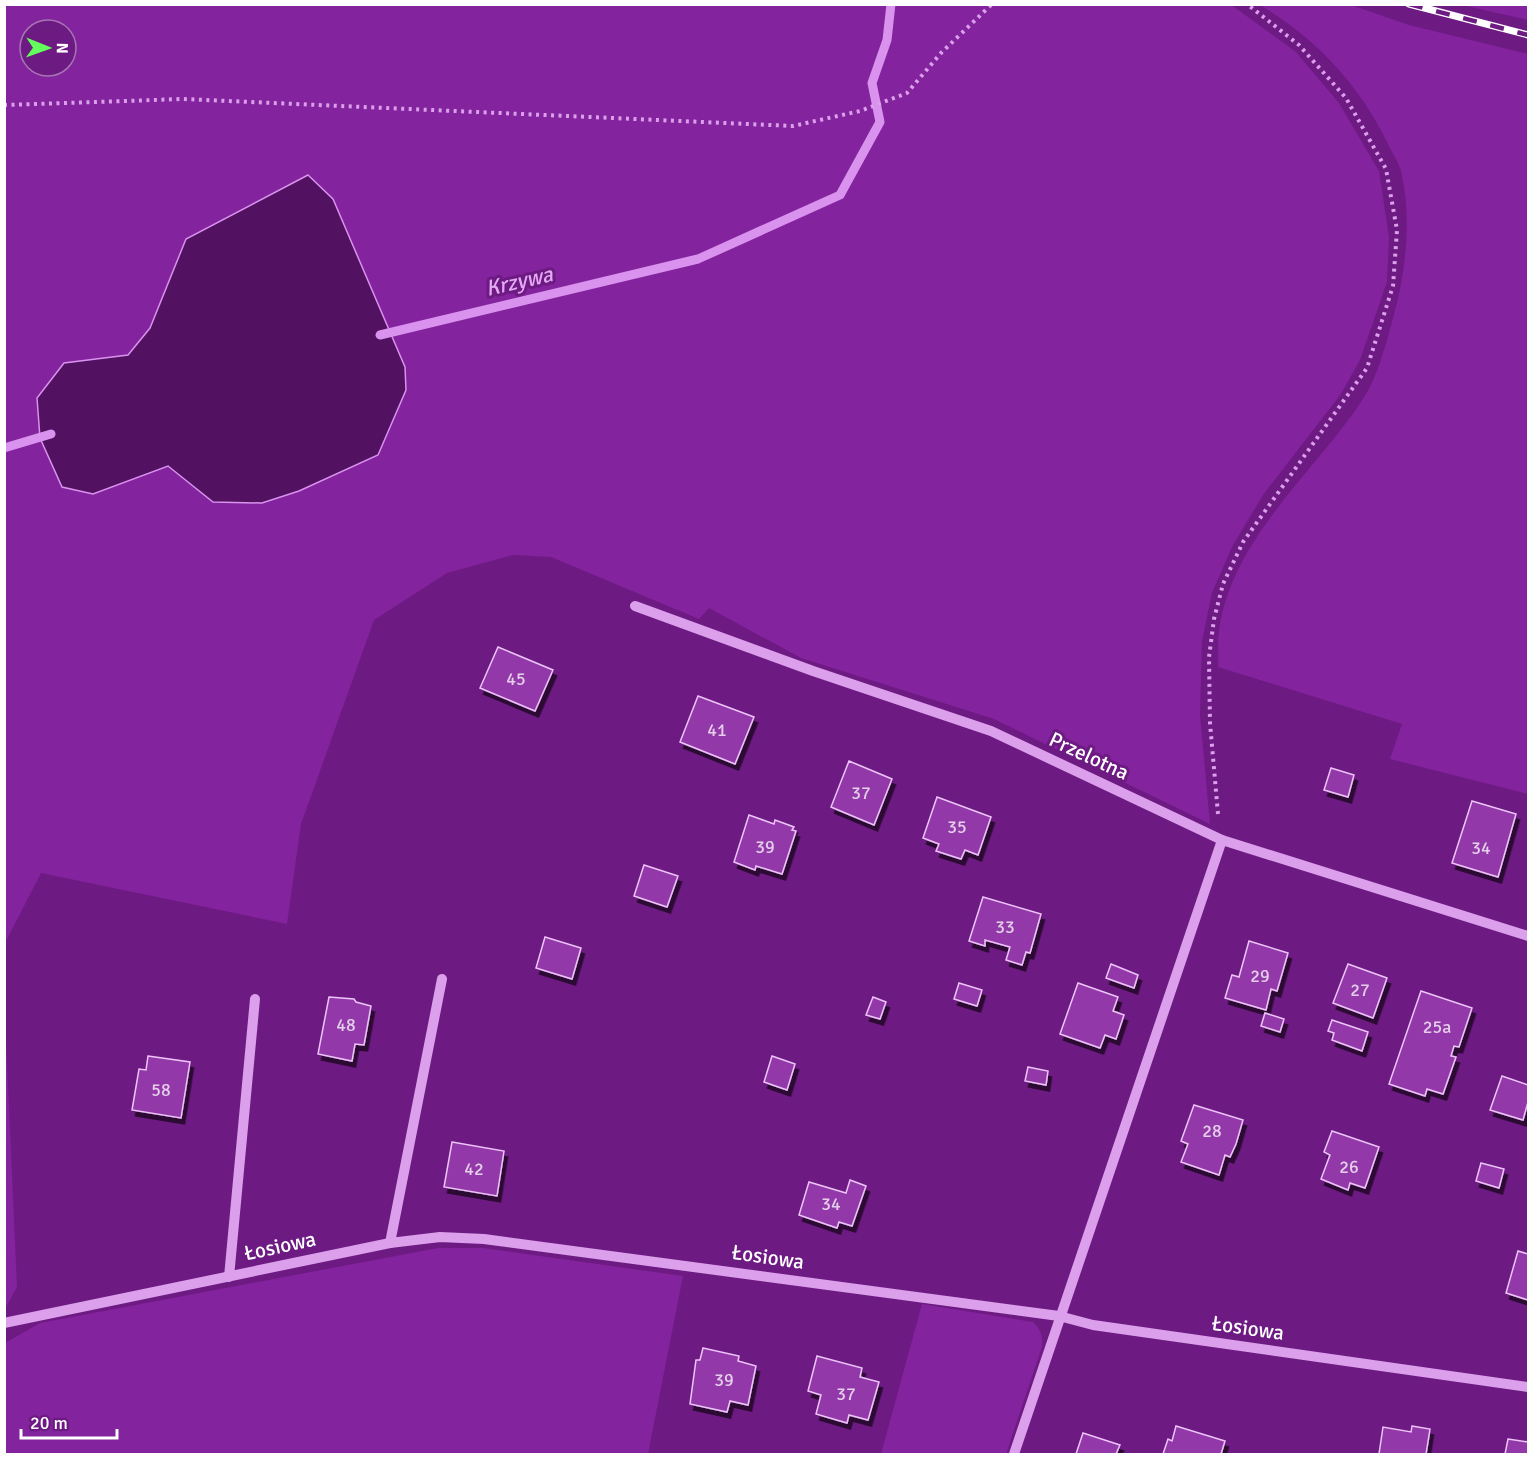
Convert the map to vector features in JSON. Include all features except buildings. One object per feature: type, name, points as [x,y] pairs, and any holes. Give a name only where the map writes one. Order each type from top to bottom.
[{"type":"street","name":"Przelotna","points":[[635,606],[813,671],[991,731],[1222,840],[1528,932]]},
{"type":"street","points":[[1014,1455],[1059,1316],[1222,840]]},
{"type":"street","points":[[390,1243],[442,979]]},
{"type":"street","points":[[229,1276],[255,999]]},
{"type":"street","name":"Łosiowa","points":[[4,1323],[390,1243],[440,1237],[484,1239],[1059,1316],[1094,1325],[1528,1387]]},
{"type":"path","points":[[4,105],[183,99],[792,126],[860,111],[908,93],[941,53],[992,4]]},
{"type":"path","points":[[1222,840],[1213,776],[1209,657],[1214,619],[1224,584],[1243,542],[1367,368],[1393,286],[1397,230],[1386,169],[1346,98],[1299,45],[1247,4]]},
{"type":"shaded area","points":[[1230,4],[1296,52],[1339,103],[1379,171],[1389,237],[1387,282],[1360,360],[1341,394],[1263,495],[1233,545],[1212,593],[1202,641],[1200,714],[1210,824],[994,719],[801,658],[709,608],[699,619],[551,557],[513,555],[447,573],[374,620],[301,824],[287,924],[41,873],[5,943],[4,5]]},
{"type":"shaded area","points":[[1260,5],[1351,5],[1409,25],[1528,54],[1528,794],[1390,759],[1402,724],[1218,667],[1219,631],[1227,598],[1240,566],[1257,536],[1344,426],[1373,380],[1398,300],[1406,245],[1406,207],[1401,171],[1376,121],[1363,100],[1334,64],[1299,32]]},
{"type":"shaded area","points":[[1462,5],[1528,5],[1528,20]]},
{"type":"shaded area","points":[[308,175],[333,199],[405,367],[406,390],[378,455],[299,491],[262,503],[213,502],[168,466],[93,494],[62,487],[40,438],[37,398],[64,363],[128,355],[150,328],[186,239]]},
{"type":"shaded area","points":[[5,1018],[17,1287],[4,1309]]},
{"type":"shaded area","points":[[438,1248],[483,1248],[683,1276],[648,1454],[5,1454],[5,1343],[40,1323]]},
{"type":"shaded area","points":[[922,1304],[1033,1322],[1040,1331],[1042,1347],[1006,1454],[881,1454]]},
{"type":"waterway","name":"Krzywa","points":[[380,335],[698,259],[840,195],[880,122],[872,83],[887,40],[891,4]]},
{"type":"waterway","name":"Krzywa","points":[[4,448],[51,434]]},
{"type":"railway","points":[[1409,4],[1528,35]]}]
